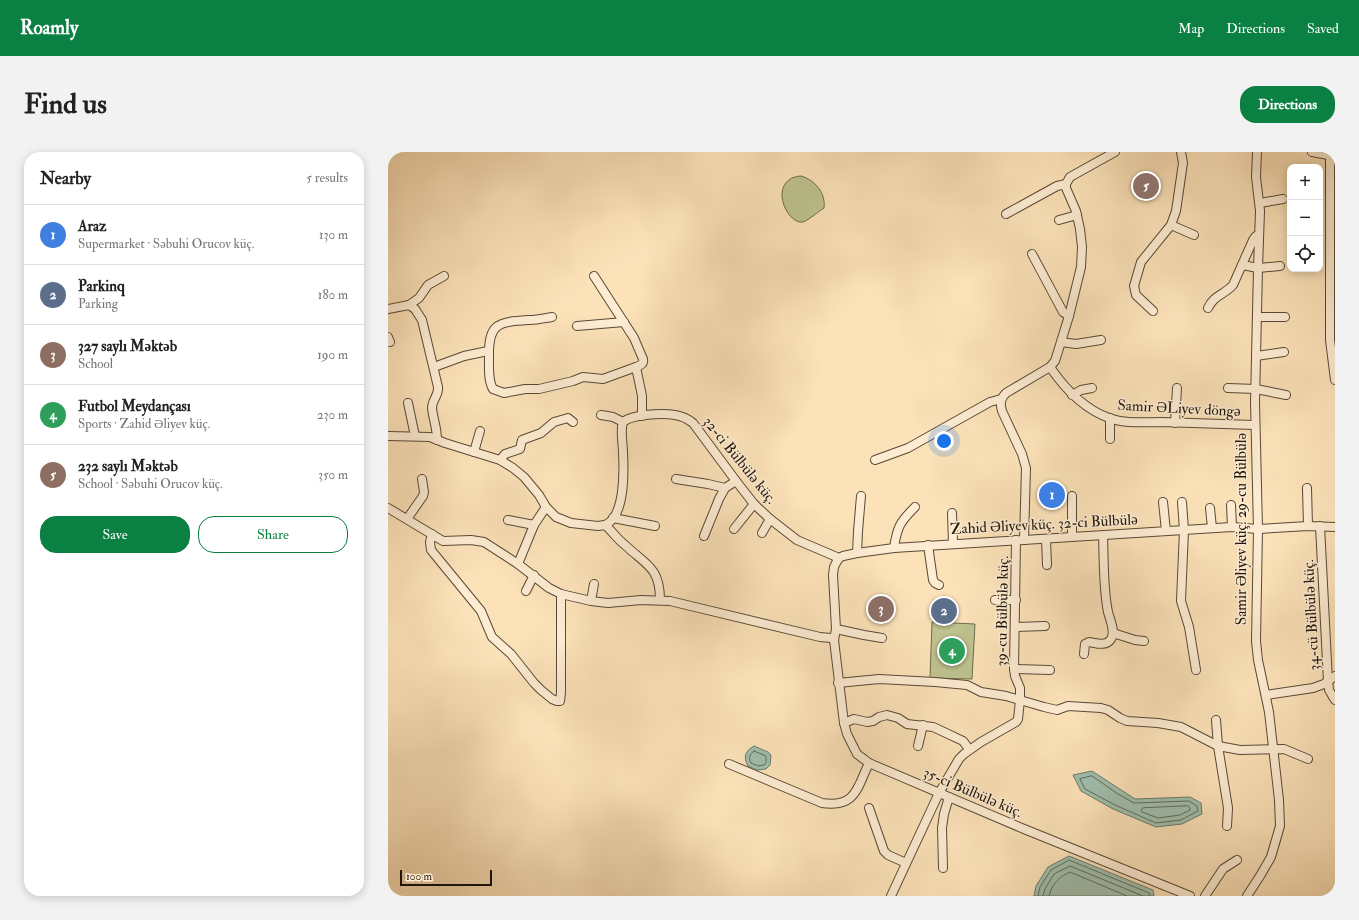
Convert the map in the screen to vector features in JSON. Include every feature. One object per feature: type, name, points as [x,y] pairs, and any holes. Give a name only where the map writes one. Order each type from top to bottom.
[{"type":"street","points":[[875,460],[908,448],[990,402],[1001,399],[1006,393],[1050,367],[1055,361],[1075,295],[1081,262],[1081,238],[1077,215],[1067,192],[1066,184],[1070,177],[1115,152]]},
{"type":"street","points":[[1153,311],[1136,295],[1134,286],[1141,262],[1170,225],[1176,211],[1183,163],[1181,152]]},
{"type":"street","name":"Samir Əliyev küç. 29-cu Bülbülə","points":[[1247,896],[1271,857],[1280,826],[1274,750],[1256,641],[1258,529],[1255,425],[1260,203],[1256,177],[1257,152]]},
{"type":"street","points":[[1312,152],[1333,156],[1333,354],[1335,380]]},
{"type":"street","points":[[1006,214],[1057,186],[1066,184]]},
{"type":"street","points":[[1260,203],[1283,199]]},
{"type":"street","points":[[1059,220],[1077,215]]},
{"type":"street","points":[[1170,225],[1194,235]]},
{"type":"street","points":[[1208,308],[1210,302],[1233,285],[1253,240],[1256,236],[1259,237]]},
{"type":"street","points":[[1032,254],[1063,312],[1069,316]]},
{"type":"street","points":[[1242,265],[1258,268],[1280,266]]},
{"type":"street","points":[[388,309],[409,305],[419,298],[428,285],[444,276]]},
{"type":"street","points":[[552,316],[532,320],[500,323],[495,328],[491,335],[488,351],[491,386],[493,388],[504,393],[525,389],[539,389],[577,380],[582,377],[603,379],[642,365],[644,362],[634,338],[594,276]]},
{"type":"street","points":[[409,305],[422,320],[439,390],[432,408],[437,430],[436,440]]},
{"type":"street","points":[[1257,318],[1285,317]]},
{"type":"street","points":[[577,326],[624,322]]},
{"type":"street","points":[[1062,342],[1076,344],[1101,340]]},
{"type":"street","points":[[434,367],[464,356],[488,351]]},
{"type":"street","points":[[1256,356],[1284,352]]},
{"type":"street","points":[[636,367],[642,396],[642,416]]},
{"type":"street","name":"Samir ƏLiyev döngə","points":[[1050,367],[1072,395],[1088,407],[1110,418],[1131,421],[1255,425]]},
{"type":"street","points":[[1072,395],[1081,390],[1092,388]]},
{"type":"street","points":[[1175,423],[1177,388]]},
{"type":"street","points":[[1228,388],[1256,389],[1286,395]]},
{"type":"street","name":"39-cu Bülbülə küç.","points":[[891,896],[939,793],[958,759],[997,732],[1016,722],[1020,700],[1020,688],[1014,669],[1016,600],[1026,468],[1022,454],[1002,411],[1001,399]]},
{"type":"street","points":[[408,403],[415,436]]},
{"type":"street","points":[[388,436],[425,436],[500,460],[524,477],[539,495],[546,507],[556,516],[563,520],[589,525],[605,525],[609,523],[618,510],[621,498],[624,471],[623,422],[613,417],[602,415]]},
{"type":"street","name":"32-ci Bülbülə küç.","points":[[623,422],[627,419],[642,416],[676,415],[688,420],[698,429],[754,504],[770,519],[797,540],[839,558]]},
{"type":"street","points":[[500,460],[505,454],[520,450],[522,440],[541,432],[554,422],[568,418],[573,422]]},
{"type":"street","points":[[1110,418],[1110,439]]},
{"type":"street","points":[[474,452],[480,431]]},
{"type":"street","points":[[407,519],[424,496],[422,479]]},
{"type":"street","points":[[676,479],[726,488]]},
{"type":"street","points":[[704,536],[717,503],[726,488],[736,481]]},
{"type":"street","points":[[1307,488],[1308,526]]},
{"type":"street","points":[[857,553],[861,496]]},
{"type":"street","points":[[1072,496],[1072,537]]},
{"type":"street","points":[[1164,502],[1166,531]]},
{"type":"street","points":[[1182,502],[1184,530],[1181,601],[1188,627],[1196,670]]},
{"type":"street","points":[[734,529],[754,504]]},
{"type":"street","points":[[1231,505],[1232,527]]},
{"type":"street","points":[[518,564],[534,525],[546,507]]},
{"type":"street","points":[[894,548],[897,529],[902,520],[915,507]]},
{"type":"street","points":[[1210,508],[1212,528]]},
{"type":"street","points":[[388,509],[439,539],[446,541],[471,540],[484,542],[561,594],[591,601],[612,603],[660,600],[681,603],[820,637],[831,638],[834,640],[836,629],[833,575],[834,567],[839,558]]},
{"type":"street","points":[[952,512],[953,543]]},
{"type":"street","points":[[613,518],[655,526]]},
{"type":"street","points":[[762,533],[770,519]]},
{"type":"street","points":[[508,520],[534,525]]},
{"type":"street","points":[[605,525],[623,544],[652,569],[658,581],[660,600]]},
{"type":"street","name":"Zahid Əliyev küç. 32-ci Bülbülə","points":[[839,558],[848,554],[953,543],[1103,536],[1232,527],[1258,529],[1308,526],[1335,527]]},
{"type":"street","name":"34-cü Bülbülə küç.","points":[[1320,526],[1332,678],[1329,690],[1335,700]]},
{"type":"street","points":[[432,534],[430,542],[431,550],[481,612],[492,637],[511,654],[534,683],[552,700],[557,702],[560,700],[561,693],[561,594]]},
{"type":"street","points":[[1084,654],[1085,644],[1089,642],[1102,644],[1107,643],[1111,639],[1113,633],[1106,602],[1103,536]]},
{"type":"street","points":[[1046,539],[1046,565]]},
{"type":"street","points":[[928,545],[933,580],[935,583],[939,584]]},
{"type":"street","points":[[526,591],[534,576]]},
{"type":"street","points":[[591,601],[594,584]]},
{"type":"street","points":[[995,600],[1016,600]]},
{"type":"street","points":[[1016,627],[1045,626]]},
{"type":"street","points":[[836,629],[882,638]]},
{"type":"street","points":[[1113,633],[1135,640],[1144,641]]},
{"type":"street","name":"35-ci Bülbülə küç.","points":[[834,640],[838,683],[847,734],[857,754],[868,762],[1024,830],[1190,896]]},
{"type":"street","points":[[1014,669],[1050,670]]},
{"type":"street","points":[[1266,695],[1321,686],[1332,678]]},
{"type":"street","points":[[838,683],[879,679],[958,684],[981,692],[1020,700],[1057,710],[1068,706],[1101,708],[1108,710],[1127,721],[1158,723],[1181,727],[1218,746],[1240,750],[1284,749],[1308,759]]},
{"type":"street","points":[[844,723],[854,719],[866,722],[872,721],[879,717],[887,716],[898,718],[907,724],[932,727],[963,741],[969,750]]},
{"type":"street","points":[[1216,720],[1218,746],[1228,808],[1227,826]]},
{"type":"street","points":[[918,746],[923,725]]},
{"type":"street","points":[[729,764],[822,803],[831,804],[848,800],[854,796],[868,762]]},
{"type":"street","points":[[943,868],[942,828],[948,797]]},
{"type":"street","points":[[869,808],[884,851],[888,855],[906,863]]},
{"type":"street","points":[[1205,896],[1223,869],[1237,860]]},
{"type":"green space","points":[[801,176],[815,184],[821,192],[824,202],[824,208],[803,222],[792,218],[784,205],[782,198],[782,190],[786,183],[792,178]]},
{"type":"green space","points":[[932,622],[975,624],[972,679],[930,678]]},
{"type":"water","points":[[754,746],[768,752],[771,755],[770,765],[766,769],[757,770],[748,766],[745,757],[747,752]]},
{"type":"water","points":[[1092,771],[1135,799],[1190,797],[1201,803],[1202,814],[1182,824],[1156,827],[1113,809],[1081,791],[1073,775]]},
{"type":"water","points":[[1069,856],[1153,890],[1154,896],[1034,896],[1036,886],[1048,867]]},
{"type":"place","name":"232 saylı Məktəb","points":[[1146,186]]},
{"type":"place","name":"Araz","points":[[1052,495]]},
{"type":"place","name":"327 saylı Məktəb","points":[[881,609]]},
{"type":"place","name":"Parkinq","points":[[944,611]]},
{"type":"place","name":"Futbol Meydançası","points":[[952,651]]}]
